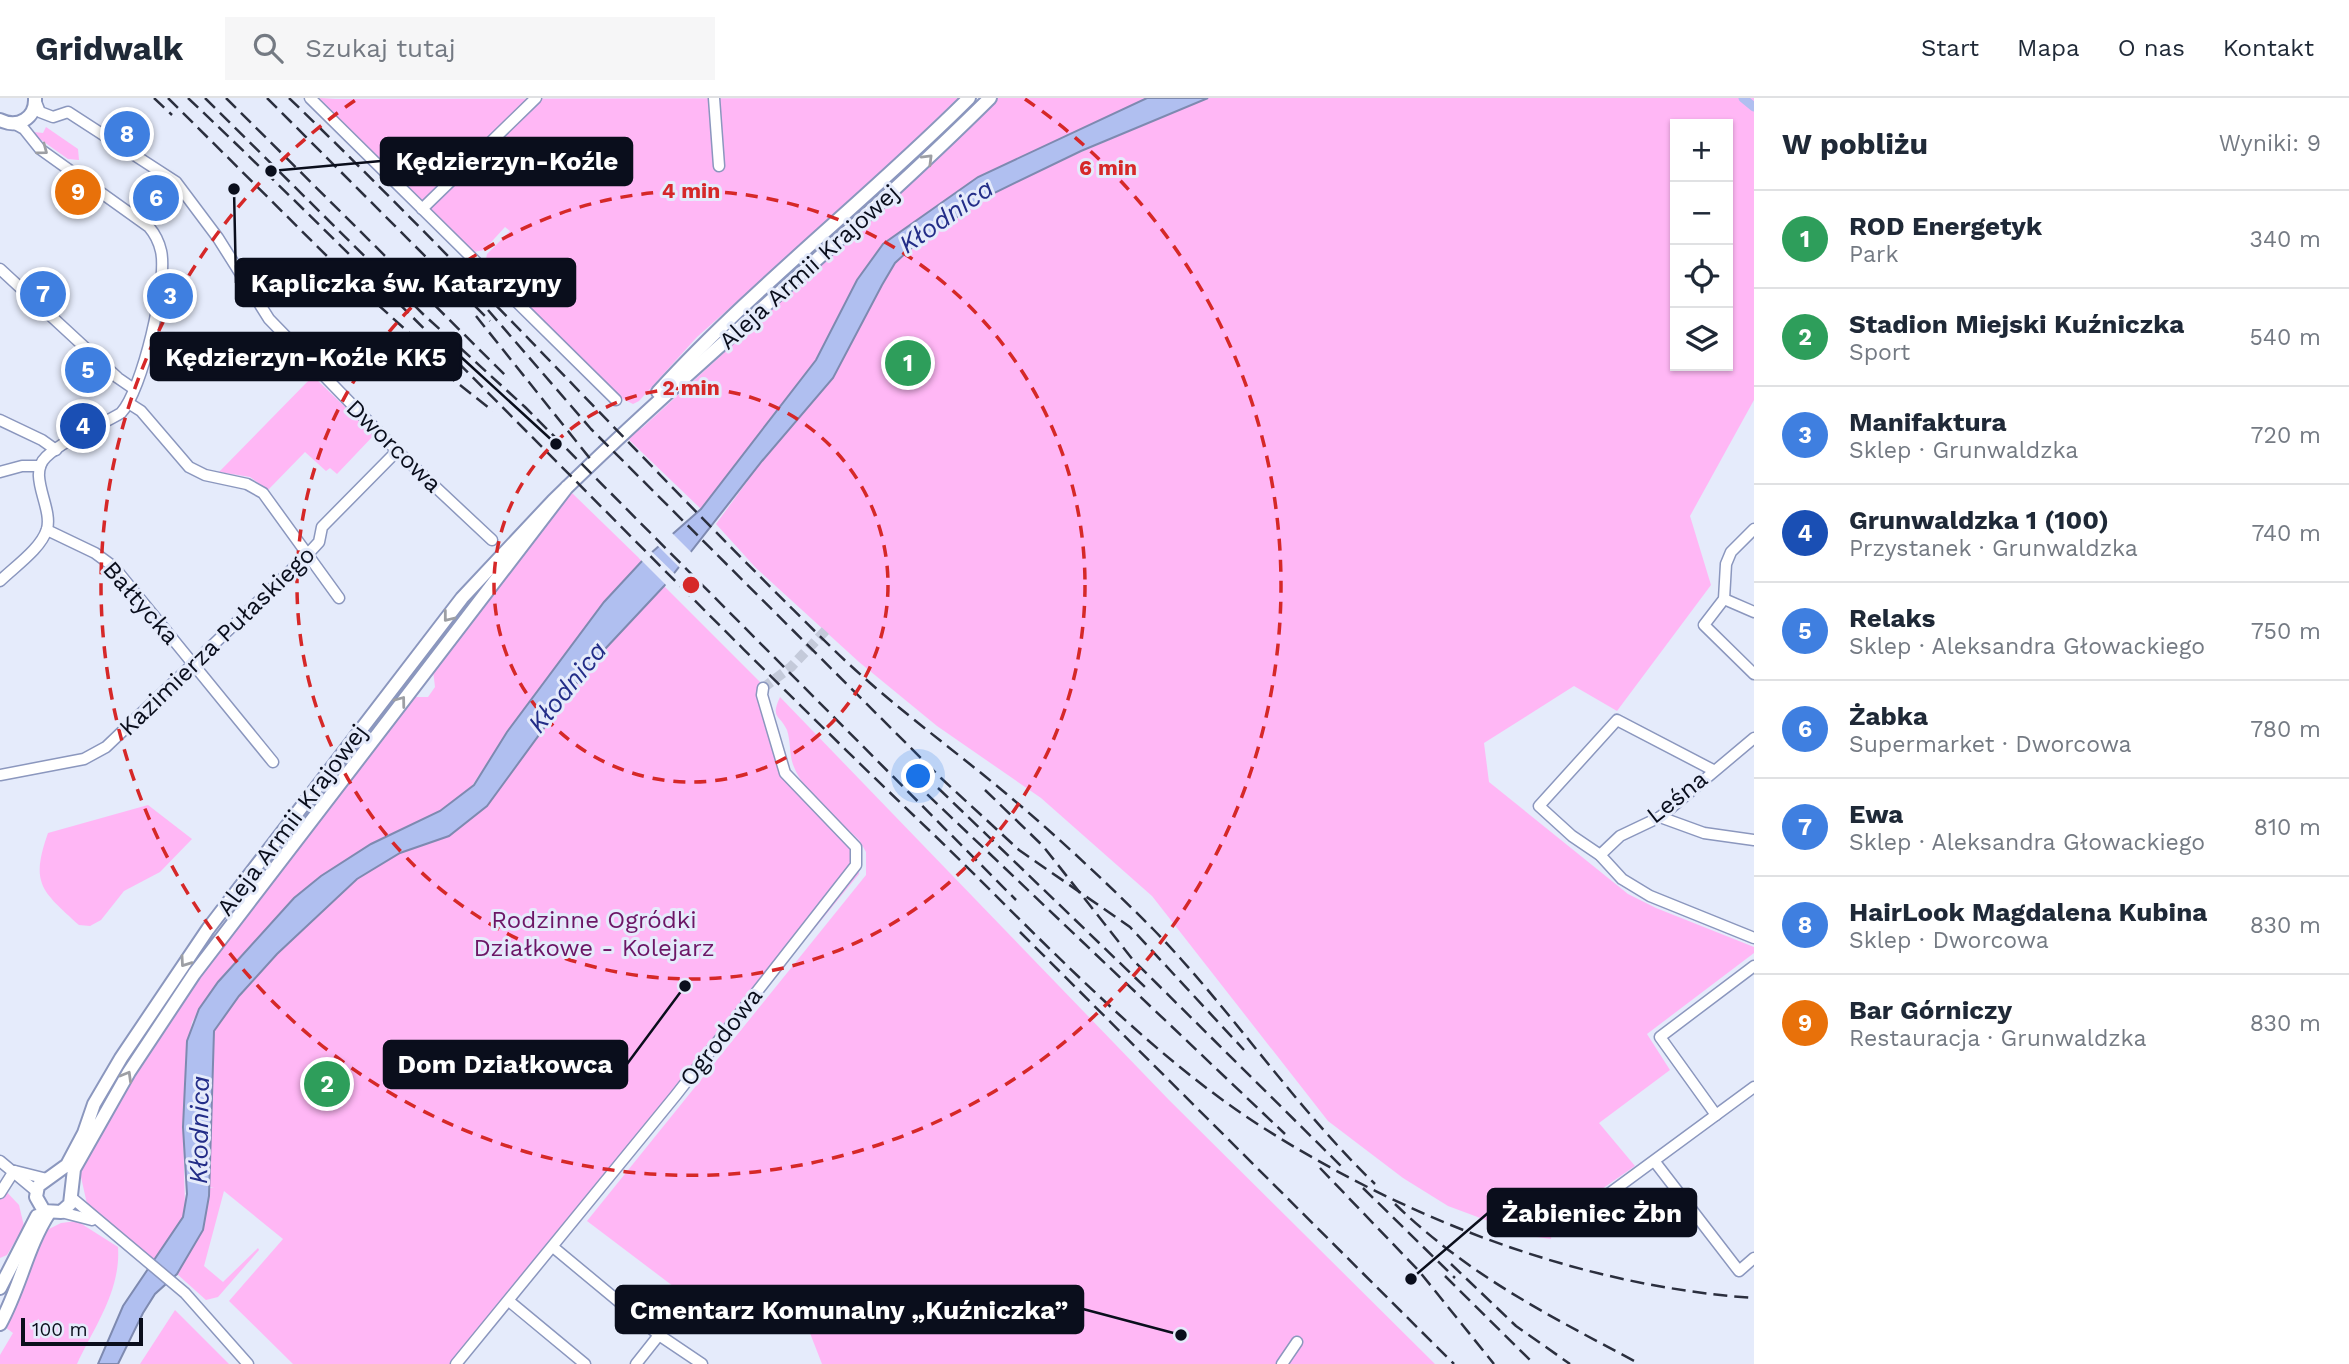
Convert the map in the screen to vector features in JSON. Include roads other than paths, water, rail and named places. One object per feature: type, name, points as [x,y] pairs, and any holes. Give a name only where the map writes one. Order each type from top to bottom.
[{"type":"main road","name":"Aleja Armii Krajowej","points":[[36,1191],[67,1165],[77,1148],[94,1104],[121,1058],[208,929],[462,598],[623,432],[721,326],[901,165],[969,98]]},
{"type":"main road","name":"Aleja Armii Krajowej","points":[[623,432],[878,206],[990,98]]},
{"type":"main road","points":[[5,123],[30,117],[35,100]]},
{"type":"main road","name":"Aleja Armii Krajowej","points":[[0,1288],[50,1211],[71,1193],[74,1168],[129,1072],[194,974],[567,487]]},
{"type":"main road","points":[[50,1178],[63,1180],[71,1193]]},
{"type":"main road","points":[[36,1191],[50,1211]]},
{"type":"main road","name":"Aleja Armii Krajowej","points":[[0,1324],[18,1290],[32,1244],[50,1211]]},
{"type":"street","points":[[310,98],[616,400]]},
{"type":"street","points":[[422,209],[536,98]]},
{"type":"street","points":[[714,98],[719,166]]},
{"type":"street","name":"Dworcowa","points":[[35,100],[43,114],[53,117],[68,112],[176,182],[218,238],[269,319],[397,451],[492,540]]},
{"type":"street","points":[[0,472],[43,461],[56,450],[121,413],[130,404],[159,297],[162,263],[156,236],[138,218],[40,149],[24,129],[5,123]]},
{"type":"street","points":[[0,269],[118,378],[134,389]]},
{"type":"street","points":[[130,404],[141,411],[189,467],[205,475],[247,484],[263,493],[339,598]]},
{"type":"street","points":[[0,420],[56,450]]},
{"type":"street","points":[[0,581],[41,540],[47,530],[43,461],[28,433]]},
{"type":"street","name":"Kazimierza Pułaskiego","points":[[0,775],[84,760],[98,753],[307,555],[319,542],[322,527],[397,451]]},
{"type":"street","points":[[1754,529],[1731,552],[1726,564],[1724,599],[1704,625],[1754,674]]},
{"type":"street","name":"Bałtycka","points":[[47,530],[95,553],[114,567],[273,762]]},
{"type":"street","points":[[1724,599],[1754,612]]},
{"type":"street","name":"Ogrodowa","points":[[461,1362],[856,865],[856,847],[785,773],[762,692]]},
{"type":"street","points":[[1713,769],[1617,720],[1539,806],[1572,836],[1600,855],[1622,879],[1650,896],[1754,938]]},
{"type":"street","name":"Leśna","points":[[1600,855],[1620,836],[1660,817],[1713,769],[1754,737]]},
{"type":"street","points":[[1660,817],[1704,834],[1754,840]]},
{"type":"street","points":[[1716,1115],[1660,1037],[1754,965]]},
{"type":"street","points":[[1561,1229],[1754,1087]]},
{"type":"street","points":[[0,1161],[36,1191]]},
{"type":"street","points":[[1655,1162],[1738,1271],[1754,1258]]},
{"type":"street","points":[[14,1171],[50,1178]]},
{"type":"street","points":[[0,1193],[14,1171]]},
{"type":"street","points":[[71,1193],[96,1221],[185,1293],[248,1364]]},
{"type":"street","points":[[50,1211],[96,1221]]},
{"type":"street","points":[[553,1247],[659,1335],[702,1364]]},
{"type":"street","points":[[509,1301],[585,1364]]},
{"type":"street","points":[[636,1364],[659,1335]]},
{"type":"street","points":[[1282,1364],[1297,1342]]},
{"type":"water","name":"Kłodnica","points":[[1147,98],[1208,98],[1081,151],[988,196],[909,250],[895,263],[833,378],[762,461],[664,586],[591,664],[487,806],[449,836],[400,853],[357,879],[277,954],[239,996],[214,1031],[209,1196],[203,1230],[177,1274],[155,1294],[118,1364],[98,1364],[123,1306],[183,1217],[187,1194],[183,1127],[187,1041],[199,1009],[218,982],[294,898],[321,876],[371,844],[440,811],[474,785],[507,732],[604,602],[642,561],[701,509],[816,360],[857,280],[883,244],[978,177]]},
{"type":"waterway","points":[[1743,98],[1754,107]]},
{"type":"tunnel","points":[[763,688],[791,667],[826,630]]},
{"type":"railway","points":[[154,98],[172,115]]},
{"type":"railway","points":[[168,98],[354,283],[439,360]]},
{"type":"railway","points":[[188,98],[375,280],[743,649],[1049,948],[1131,1026],[1218,1096],[1318,1161],[1436,1219],[1498,1243],[1560,1263],[1624,1279],[1689,1291],[1754,1298]]},
{"type":"railway","points":[[205,98],[423,314],[525,407],[1016,900]]},
{"type":"railway","points":[[226,98],[505,375]]},
{"type":"railway","points":[[267,98],[490,321]]},
{"type":"railway","points":[[289,98],[832,648],[888,698],[1029,813],[1152,928],[1209,991],[1289,1090],[1375,1184]]},
{"type":"railway","points":[[488,310],[591,429],[941,778],[1019,850],[1130,927],[1244,1050]]},
{"type":"railway","points":[[476,316],[592,461]]},
{"type":"railway","points":[[427,359],[493,411]]},
{"type":"railway","points":[[912,780],[1285,1134]]},
{"type":"railway","points":[[938,788],[1147,989]]},
{"type":"railway","points":[[985,790],[1043,846],[1133,960],[1343,1168]]},
{"type":"railway","points":[[1020,932],[1454,1364]]},
{"type":"railway","points":[[1320,1168],[1419,1271],[1494,1364]]},
{"type":"railway","points":[[1363,1188],[1455,1278]]},
{"type":"railway","points":[[1395,1204],[1452,1253],[1482,1274],[1542,1311],[1640,1364]]},
{"type":"railway","points":[[1451,1264],[1516,1326],[1570,1364]]},
{"type":"railway","points":[[1445,1276],[1534,1364]]},
{"type":"place","name":"HairLook Magdalena Kubina","points":[[127,134]]},
{"type":"place","name":"Kędzierzyn-Koźle","points":[[271,171]]},
{"type":"place","name":"Kapliczka św. Katarzyny","points":[[234,189]]},
{"type":"place","name":"Bar Górniczy","points":[[78,192]]},
{"type":"place","name":"Żabka","points":[[156,198]]},
{"type":"place","name":"Ewa","points":[[43,294]]},
{"type":"place","name":"Manifaktura","points":[[170,296]]},
{"type":"place","name":"ROD Energetyk","points":[[908,363]]},
{"type":"place","name":"Relaks","points":[[88,370]]},
{"type":"place","name":"Grunwaldzka 1 (100)","points":[[83,426]]},
{"type":"place","name":"Kędzierzyn-Koźle KK5","points":[[556,444]]},
{"type":"place","name":"Dom Działkowca","points":[[685,986]]},
{"type":"place","name":"Stadion Miejski Kuźniczka","points":[[327,1084]]},
{"type":"place","name":"Żabieniec Żbn","points":[[1411,1279]]},
{"type":"place","name":"Cmentarz Komunalny „Kuźniczka”","points":[[1181,1335]]},
{"type":"park label","name":"Rodzinne Ogródki Działkowe - Kolejarz","points":[[594,934]]}]
